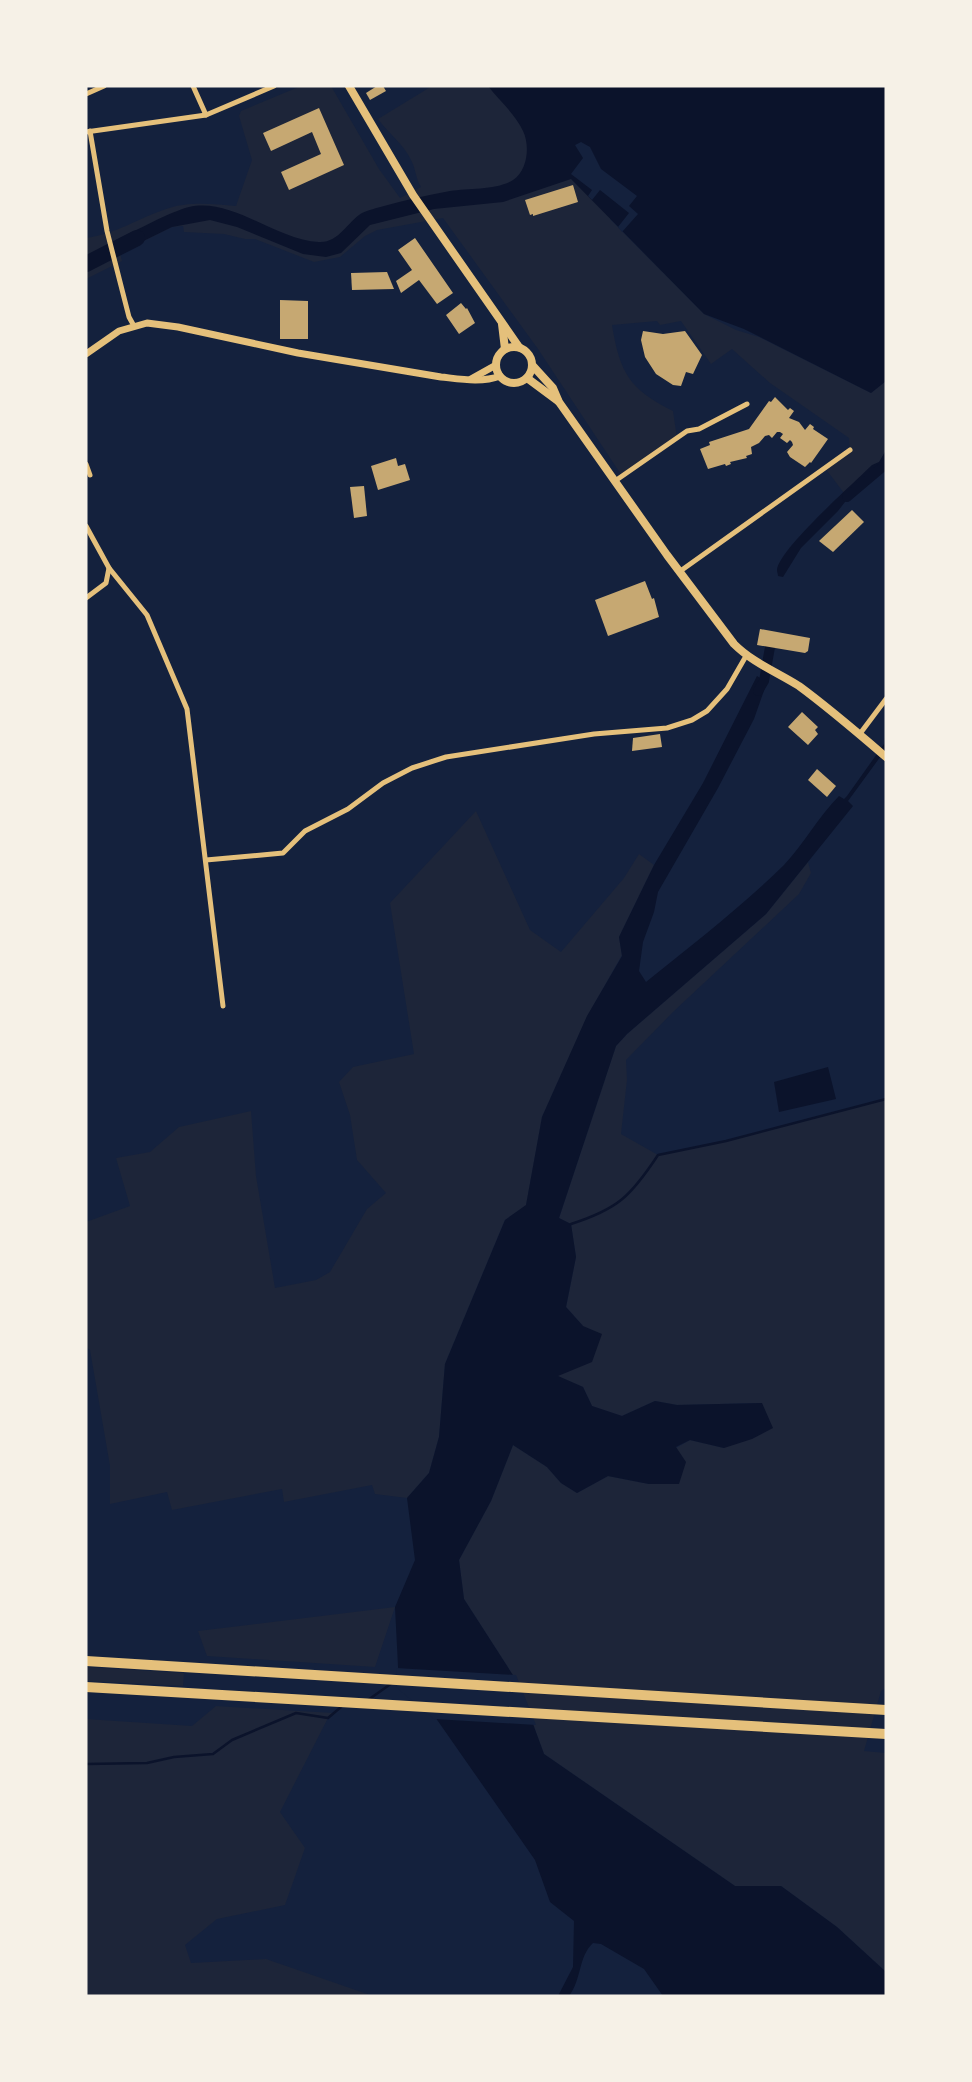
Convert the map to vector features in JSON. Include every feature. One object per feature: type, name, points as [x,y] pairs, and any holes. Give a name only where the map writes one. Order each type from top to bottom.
[{"type":"highway","points":[[86,1661],[886,1710]]},
{"type":"highway","points":[[86,1687],[886,1734]]},
{"type":"main road","points":[[349,86],[413,195],[519,347],[528,352],[533,366],[553,388],[559,402],[724,633],[746,656],[797,685],[886,757]]},
{"type":"main road","points":[[502,321],[505,349]]},
{"type":"main road","points":[[519,347],[505,349],[499,356],[496,365],[500,376],[514,383],[527,378],[533,366]]},
{"type":"main road","points":[[527,378],[559,402]]},
{"type":"street","points":[[87,92],[104,86]]},
{"type":"street","points":[[193,86],[206,115]]},
{"type":"street","points":[[134,326],[129,317],[109,237],[88,132],[206,115],[274,86]]},
{"type":"street","points":[[86,354],[114,334],[134,326],[161,324],[308,355],[441,377],[493,379],[500,376]]},
{"type":"street","points":[[471,379],[496,365]]},
{"type":"street","points":[[615,481],[687,431],[699,429],[746,404]]},
{"type":"street","points":[[679,572],[850,450]]},
{"type":"street","points":[[86,464],[90,475]]},
{"type":"street","points":[[86,526],[110,568],[147,615],[186,709],[206,860],[222,1006]]},
{"type":"street","points":[[86,598],[106,583],[110,568]]},
{"type":"street","points":[[206,860],[283,853],[304,831],[348,809],[383,783],[412,768],[446,756],[594,734],[667,728],[692,720],[707,711],[727,689],[746,656]]},
{"type":"street","points":[[862,737],[886,699]]},
{"type":"shaded area","points":[[301,86],[331,86],[379,169],[400,198],[421,187],[409,156],[401,144],[378,119],[432,86],[886,86],[610,219],[704,314],[736,330],[759,337],[871,393],[886,381],[886,464],[847,497],[825,468],[850,450],[849,438],[770,383],[732,349],[711,364],[681,321],[660,325],[657,321],[612,325],[623,368],[636,387],[673,411],[677,438],[622,476],[538,349],[443,218],[377,230],[365,236],[340,257],[314,262],[255,239],[245,239],[224,234],[184,232],[183,226],[172,227],[120,253],[122,261],[86,279],[86,238],[108,233],[174,206],[218,204],[236,206],[252,160],[239,116],[241,111]]},
{"type":"shaded area","points":[[488,86],[886,86],[886,381],[871,393],[744,329],[704,314],[571,179],[503,202],[434,209],[370,225],[341,253],[326,257],[303,254],[237,227],[210,220],[172,227],[119,253],[116,240],[162,217],[189,207],[221,208],[238,213],[303,240],[319,242],[337,236],[362,213],[370,210],[458,190],[499,186],[513,180],[518,176],[525,164],[527,150],[525,137],[516,119]]},
{"type":"shaded area","points":[[886,450],[886,468],[881,465],[859,484],[838,511],[801,548],[783,577],[778,576],[777,570],[781,560],[803,532],[872,465],[879,462]]},
{"type":"shaded area","points":[[757,676],[767,682],[754,719],[718,788],[658,892],[654,912],[643,942],[639,971],[646,982],[734,910],[784,865],[831,804],[839,796],[844,799],[847,796],[884,744],[886,731],[886,749],[848,801],[853,806],[766,914],[627,1034],[616,1046],[559,1218],[571,1224],[576,1257],[566,1307],[583,1326],[602,1334],[592,1362],[558,1376],[583,1387],[592,1406],[622,1416],[655,1401],[677,1405],[762,1403],[773,1428],[752,1439],[724,1448],[690,1440],[676,1447],[686,1462],[679,1484],[649,1484],[608,1476],[577,1493],[561,1483],[547,1467],[513,1445],[491,1501],[459,1560],[464,1599],[518,1683],[544,1754],[735,1886],[781,1886],[837,1927],[886,1972],[886,1996],[663,1996],[644,1969],[601,1944],[593,1943],[582,1961],[576,1983],[569,1996],[558,1996],[573,1967],[574,1921],[550,1902],[535,1860],[433,1714],[399,1686],[395,1607],[415,1560],[407,1498],[429,1473],[439,1437],[445,1364],[505,1220],[526,1205],[542,1117],[587,1016],[622,956],[619,937],[654,865],[703,783]]},
{"type":"shaded area","points":[[476,811],[530,930],[561,952],[624,878],[639,854],[654,865],[619,937],[622,955],[587,1017],[542,1117],[526,1206],[505,1220],[445,1364],[439,1437],[429,1473],[407,1498],[375,1494],[372,1485],[284,1502],[282,1489],[172,1510],[167,1492],[110,1504],[110,1466],[90,1350],[86,1347],[86,1222],[130,1206],[116,1158],[150,1152],[179,1127],[251,1111],[256,1176],[275,1288],[316,1280],[330,1272],[367,1209],[386,1193],[357,1160],[350,1115],[339,1082],[353,1067],[414,1054],[390,903]]},
{"type":"shaded area","points":[[808,862],[811,873],[799,894],[673,1012],[626,1060],[627,1080],[621,1134],[658,1155],[726,1141],[886,1099],[886,1688],[881,1691],[864,1751],[886,1753],[886,1972],[837,1927],[781,1886],[735,1886],[544,1754],[518,1683],[464,1599],[459,1560],[491,1501],[513,1445],[547,1467],[561,1483],[577,1493],[608,1476],[649,1484],[676,1448],[690,1440],[724,1448],[762,1403],[677,1405],[655,1401],[622,1416],[592,1406],[583,1387],[557,1376],[583,1326],[566,1307],[576,1257],[571,1224],[559,1218],[616,1046],[627,1034],[766,914]]},
{"type":"shaded area","points":[[828,1067],[836,1099],[779,1112],[774,1082]]},
{"type":"shaded area","points":[[395,1607],[375,1667],[207,1656],[198,1631]]},
{"type":"shaded area","points":[[86,1667],[184,1673],[183,1686],[86,1681]]},
{"type":"shaded area","points":[[216,1706],[333,1713],[328,1718],[280,1812],[305,1848],[285,1905],[217,1919],[185,1945],[191,1963],[266,1959],[373,1996],[86,1996],[86,1719],[192,1726]]},
{"type":"pier","points":[[581,142],[590,147],[601,169],[637,196],[629,206],[638,214],[622,232],[618,227],[629,213],[600,190],[592,200],[588,196],[592,190],[571,174],[583,158],[575,145]]},
{"type":"pier","points":[[396,1668],[516,1675],[536,1725],[434,1719],[397,1688]]},
{"type":"building","points":[[377,86],[383,86],[386,91],[370,100],[366,93]]},
{"type":"building","points":[[319,108],[344,165],[289,190],[281,172],[321,154],[312,132],[271,151],[263,133]]},
{"type":"building","points":[[573,185],[578,202],[533,216],[533,214],[530,215],[525,200]]},
{"type":"building","points":[[415,238],[453,293],[437,304],[419,280],[401,293],[396,281],[412,270],[398,250]]},
{"type":"building","points":[[387,272],[394,289],[352,290],[351,273]]},
{"type":"building","points":[[280,300],[308,301],[308,339],[280,339]]},
{"type":"building","points":[[461,303],[467,308],[475,323],[459,334],[446,315]]},
{"type":"building","points":[[643,331],[663,334],[685,331],[702,355],[693,374],[686,372],[681,386],[673,385],[656,374],[645,357],[641,340]]},
{"type":"building","points":[[775,397],[788,410],[790,408],[794,411],[789,418],[799,422],[805,430],[810,424],[814,427],[813,429],[828,439],[811,463],[805,467],[790,457],[787,452],[793,445],[792,442],[790,440],[787,443],[780,438],[783,434],[777,432],[772,438],[769,435],[765,436],[759,443],[751,447],[752,454],[746,456],[747,458],[730,462],[731,464],[726,466],[725,464],[708,469],[700,449],[710,445],[709,442],[749,429],[769,401],[771,402]]},
{"type":"building","points":[[396,458],[398,466],[405,464],[410,480],[378,490],[371,466]]},
{"type":"building","points":[[364,486],[367,516],[354,518],[350,487]]},
{"type":"building","points":[[852,510],[864,522],[833,552],[819,541]]},
{"type":"building","points":[[645,581],[652,599],[654,598],[659,617],[608,636],[595,600]]},
{"type":"building","points":[[760,629],[810,638],[808,651],[805,653],[757,645]]},
{"type":"building","points":[[802,712],[818,727],[815,730],[818,734],[808,745],[788,727]]},
{"type":"building","points":[[660,734],[662,747],[632,751],[633,738]]},
{"type":"building","points":[[817,769],[836,786],[827,797],[808,780]]},
{"type":"waterway","points":[[86,264],[137,238]]},
{"type":"waterway","points":[[847,497],[886,464]]},
{"type":"waterway","points":[[758,691],[764,681],[770,647]]},
{"type":"waterway","points":[[571,1224],[601,1213],[622,1199],[640,1181],[658,1155],[726,1141],[886,1099]]},
{"type":"waterway","points":[[368,1700],[392,1683]]},
{"type":"waterway","points":[[86,1764],[147,1763],[174,1757],[213,1754],[232,1740],[296,1713],[328,1718],[341,1707]]}]
